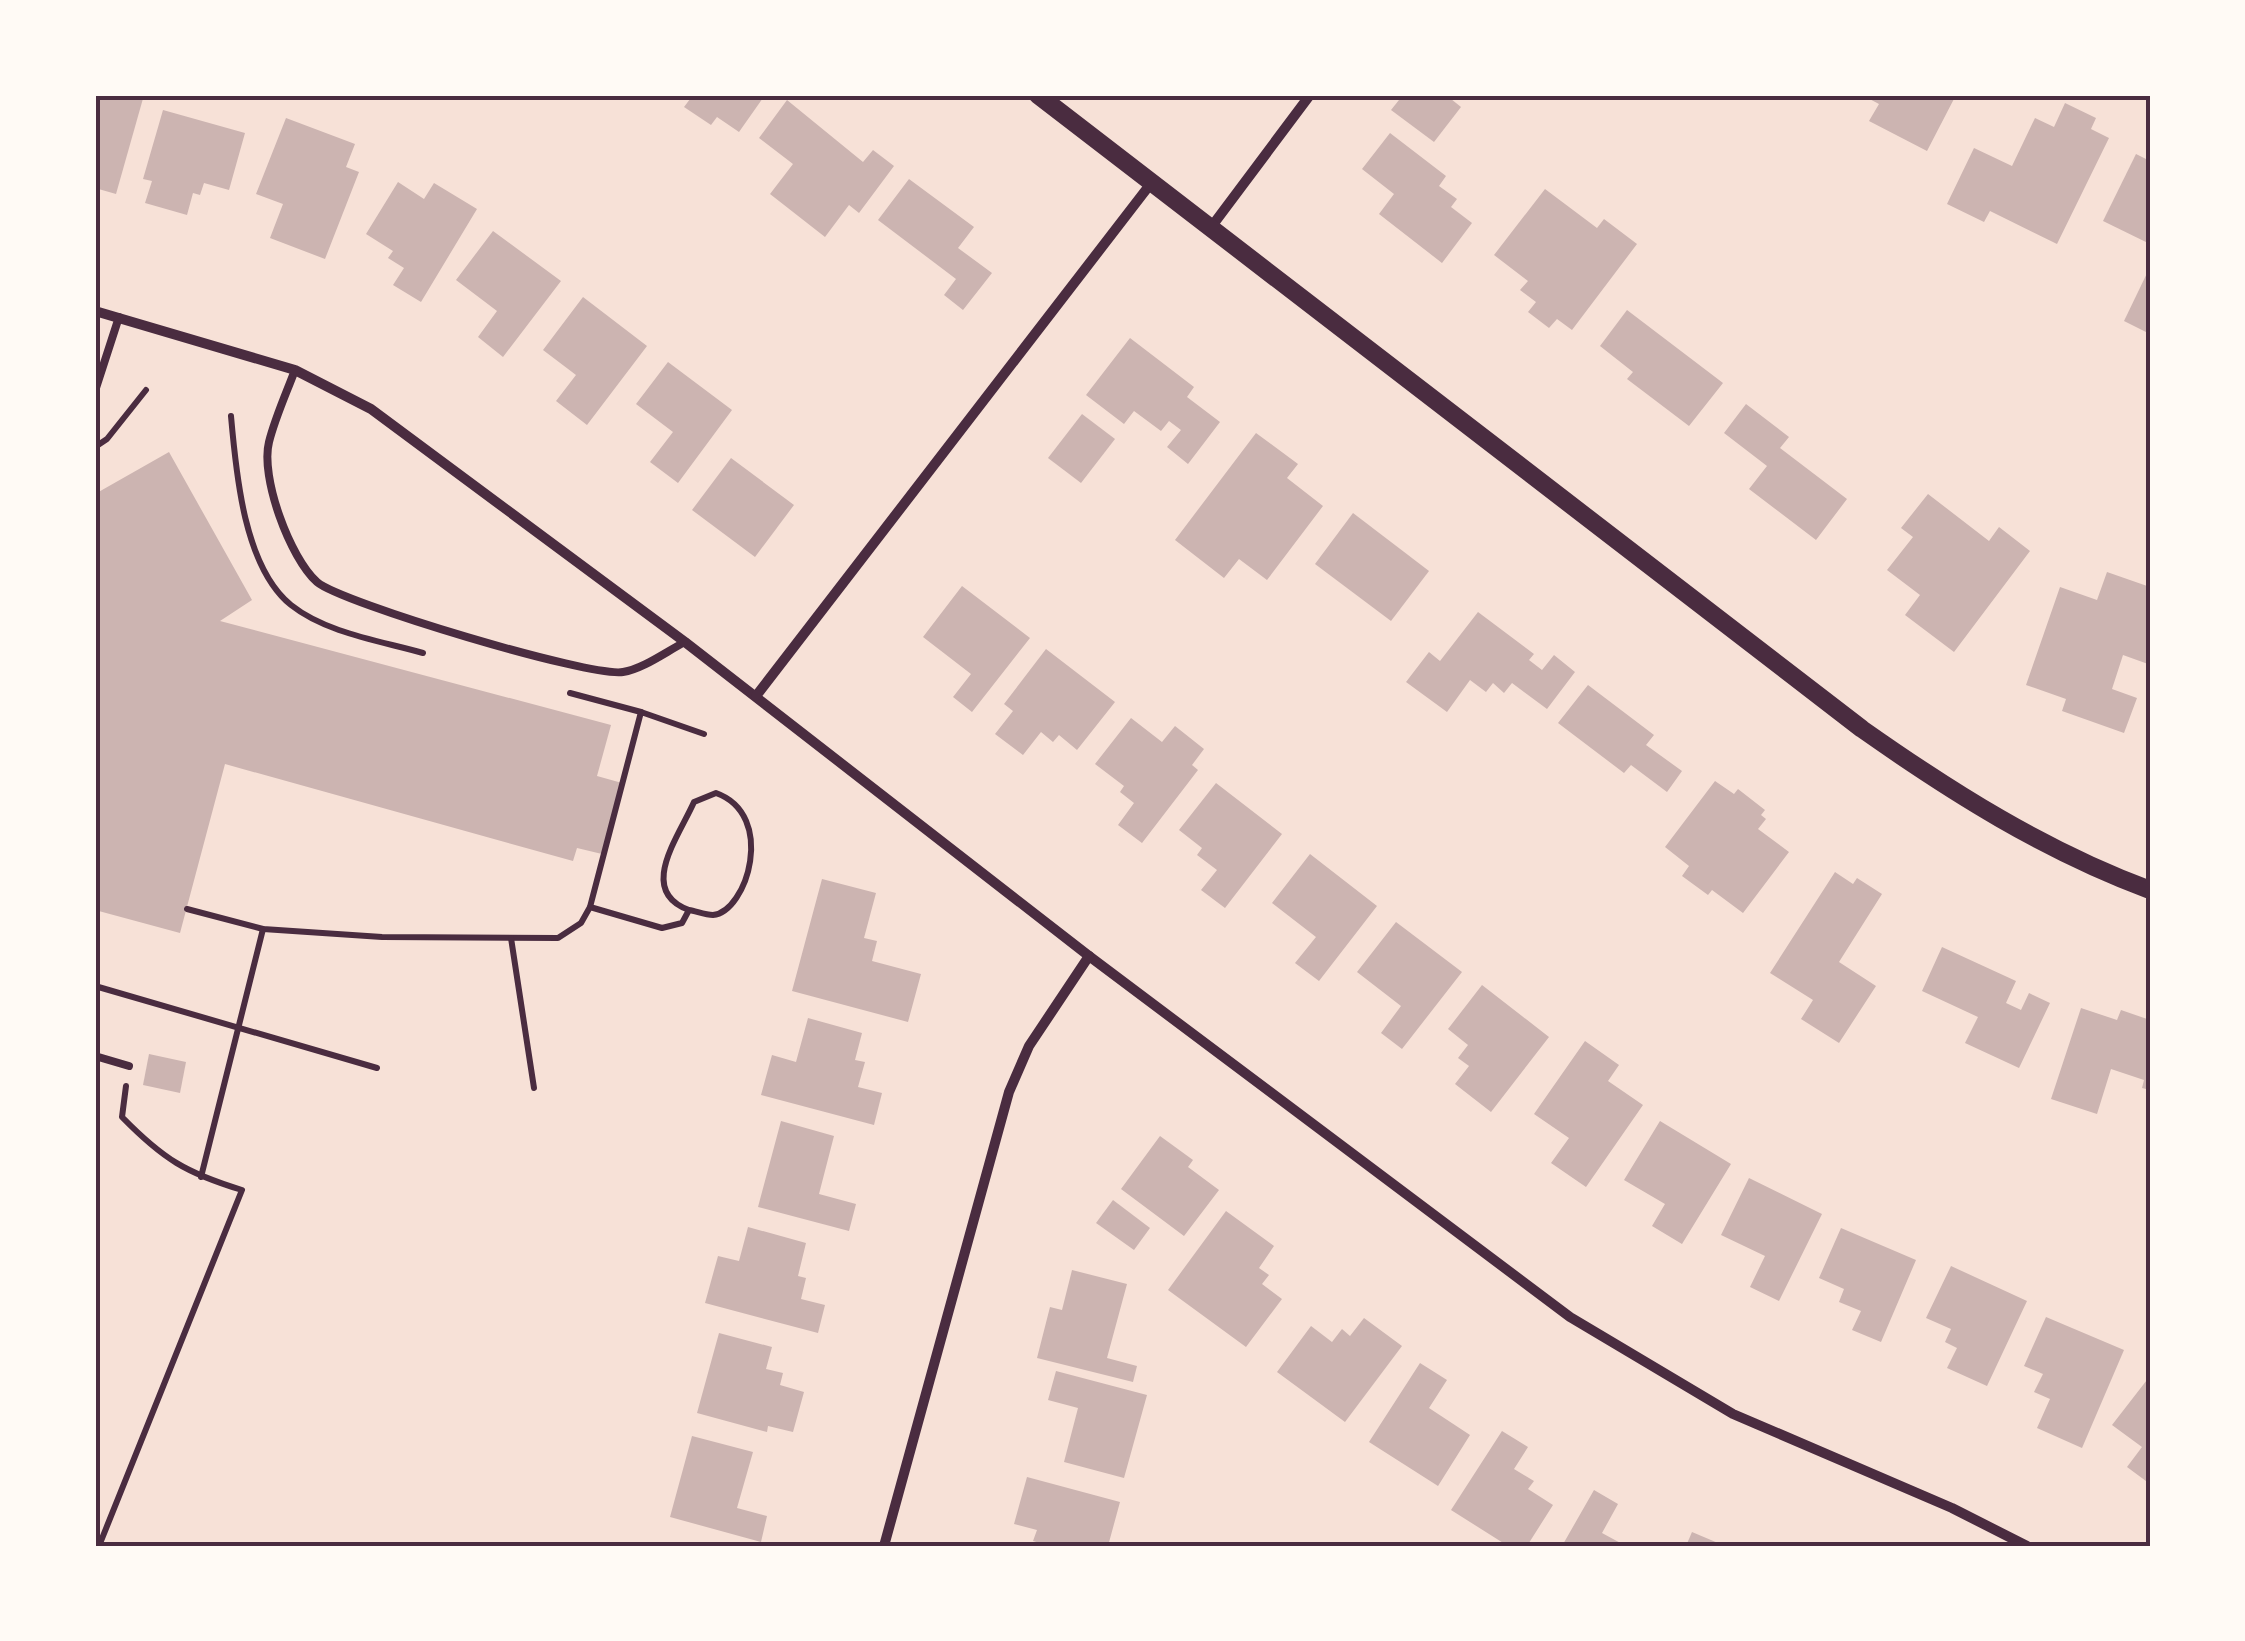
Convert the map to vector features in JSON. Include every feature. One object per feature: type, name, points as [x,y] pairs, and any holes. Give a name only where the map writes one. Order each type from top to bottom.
[{"type":"street","points":[[1038,95],[1648,567],[1902,757],[2030,837],[2150,890]]},
{"type":"street","points":[[1212,226],[1310,95]]},
{"type":"street","points":[[756,696],[1152,181]]},
{"type":"street","points":[[95,311],[294,370],[337,390],[404,431],[1480,1252],[1648,1368],[1732,1414],[1952,1508],[2027,1546]]},
{"type":"street","points":[[884,1546],[1010,1092],[1029,1046],[1089,956]]},
{"type":"lane","points":[[95,391],[119,317]]},
{"type":"lane","points":[[294,370],[267,446],[274,497],[290,543],[318,584],[455,634],[575,666],[623,672],[685,642]]},
{"type":"lane","points":[[95,1056],[129,1066]]},
{"type":"path","points":[[95,447],[107,440],[146,390]]},
{"type":"path","points":[[187,909],[263,929],[382,937],[558,938],[581,924],[590,907],[641,712],[704,734]]},
{"type":"path","points":[[716,792],[733,799],[750,820],[752,841],[745,875],[737,897],[724,911],[714,915],[689,910],[671,903],[662,891],[662,875],[694,802],[716,792]]},
{"type":"path","points":[[590,907],[662,928],[682,923],[689,910]]},
{"type":"path","points":[[201,1177],[263,929]]},
{"type":"path","points":[[511,938],[534,1088]]},
{"type":"path","points":[[95,986],[377,1068]]},
{"type":"path","points":[[99,1546],[242,1190],[201,1177],[159,1155],[122,1116],[129,1066]]},
{"type":"building","points":[[95,95],[144,95],[116,194],[95,188]]},
{"type":"building","points":[[693,95],[765,95],[739,132],[717,117],[711,125],[684,107]]},
{"type":"building","points":[[1403,95],[1446,95],[1461,107],[1434,142],[1391,110]]},
{"type":"building","points":[[1862,95],[1956,95],[1927,151],[1869,121],[1879,104]]},
{"type":"building","points":[[787,100],[863,162],[873,150],[894,166],[859,213],[849,205],[825,237],[770,194],[793,164],[759,138]]},
{"type":"building","points":[[2065,103],[2096,118],[2091,129],[2109,138],[2057,244],[1990,211],[1984,222],[1947,204],[1974,148],[2012,166],[2035,118],[2054,127]]},
{"type":"building","points":[[163,110],[245,133],[229,190],[204,183],[200,195],[193,193],[187,215],[145,203],[152,181],[143,179]]},
{"type":"building","points":[[286,118],[355,144],[346,167],[359,172],[325,259],[270,238],[283,204],[256,194]]},
{"type":"building","points":[[1390,133],[1446,176],[1439,186],[1457,199],[1451,207],[1472,223],[1442,263],[1379,214],[1394,194],[1362,169]]},
{"type":"building","points":[[2136,154],[2150,161],[2150,244],[2103,221]]},
{"type":"building","points":[[909,179],[974,227],[958,248],[992,273],[963,310],[944,295],[956,279],[878,220]]},
{"type":"building","points":[[398,182],[424,199],[434,183],[477,209],[421,302],[393,285],[404,268],[388,258],[393,251],[366,234]]},
{"type":"building","points":[[1545,189],[1597,228],[1604,219],[1637,244],[1572,330],[1557,319],[1549,328],[1528,312],[1536,302],[1520,290],[1528,281],[1494,255]]},
{"type":"building","points":[[493,231],[561,281],[503,357],[478,337],[497,311],[456,280]]},
{"type":"building","points":[[2150,267],[2150,334],[2124,321]]},
{"type":"building","points":[[583,297],[647,346],[587,425],[556,401],[576,375],[543,350]]},
{"type":"building","points":[[1627,310],[1723,383],[1689,426],[1627,379],[1633,372],[1600,346]]},
{"type":"building","points":[[1130,338],[1194,387],[1187,397],[1220,422],[1188,464],[1167,447],[1181,430],[1169,421],[1161,431],[1134,411],[1124,424],[1086,395]]},
{"type":"building","points":[[668,362],[732,410],[678,483],[650,462],[673,432],[636,404]]},
{"type":"building","points":[[1746,404],[1789,437],[1780,448],[1847,499],[1816,540],[1749,489],[1767,466],[1724,433]]},
{"type":"building","points":[[1082,414],[1115,439],[1081,483],[1048,458]]},
{"type":"building","points":[[1256,433],[1298,464],[1287,478],[1323,506],[1267,580],[1239,559],[1224,578],[1175,540]]},
{"type":"building","points":[[169,452],[252,600],[220,621],[611,725],[597,776],[622,783],[602,854],[577,848],[573,861],[225,764],[180,933],[95,910],[95,494]]},
{"type":"building","points":[[731,458],[794,505],[755,557],[692,510]]},
{"type":"building","points":[[1928,494],[1989,541],[1999,527],[2030,551],[1954,652],[1905,615],[1920,595],[1887,570],[1913,537],[1901,528]]},
{"type":"building","points":[[1353,513],[1429,571],[1391,621],[1315,564]]},
{"type":"building","points":[[2107,572],[2150,587],[2148,664],[2123,655],[2112,689],[2137,698],[2124,733],[2062,711],[2066,699],[2026,685],[2060,587],[2097,600]]},
{"type":"building","points":[[962,586],[1030,638],[972,712],[953,697],[971,674],[923,637]]},
{"type":"building","points":[[1478,612],[1534,654],[1529,660],[1542,670],[1554,655],[1575,672],[1547,709],[1512,683],[1504,693],[1493,683],[1486,692],[1470,680],[1447,712],[1406,682],[1429,652],[1440,661]]},
{"type":"building","points":[[1046,649],[1115,702],[1077,750],[1059,735],[1053,742],[1041,732],[1023,755],[995,734],[1013,711],[1004,704]]},
{"type":"building","points":[[1588,685],[1654,735],[1646,745],[1682,771],[1667,792],[1631,765],[1624,773],[1558,723]]},
{"type":"building","points":[[1131,718],[1162,742],[1175,726],[1204,749],[1192,765],[1198,770],[1142,843],[1118,825],[1134,803],[1120,792],[1124,786],[1095,764]]},
{"type":"building","points":[[1715,781],[1734,794],[1738,789],[1765,810],[1761,815],[1766,819],[1758,829],[1789,852],[1743,913],[1712,890],[1708,895],[1682,876],[1689,866],[1665,847]]},
{"type":"building","points":[[1216,783],[1282,834],[1225,908],[1201,890],[1217,870],[1197,855],[1202,848],[1179,830]]},
{"type":"building","points":[[1310,854],[1377,906],[1319,981],[1295,963],[1316,937],[1272,903]]},
{"type":"building","points":[[1835,872],[1853,884],[1857,878],[1882,894],[1839,962],[1876,986],[1839,1043],[1801,1019],[1813,1000],[1770,973]]},
{"type":"building","points":[[822,879],[876,893],[864,938],[877,941],[872,961],[921,974],[908,1022],[792,991]]},
{"type":"building","points":[[1396,922],[1462,972],[1402,1049],[1381,1033],[1401,1006],[1357,972]]},
{"type":"building","points":[[1942,947],[2016,981],[2006,1003],[2021,1010],[2029,993],[2050,1003],[2019,1068],[1965,1043],[1978,1017],[1922,991]]},
{"type":"building","points":[[1482,985],[1549,1037],[1491,1112],[1455,1084],[1469,1066],[1458,1058],[1468,1045],[1448,1029]]},
{"type":"building","points":[[2081,1008],[2117,1020],[2121,1010],[2150,1020],[2150,1090],[2142,1088],[2144,1080],[2111,1069],[2097,1114],[2051,1099]]},
{"type":"building","points":[[808,1018],[862,1033],[855,1060],[865,1062],[858,1087],[882,1093],[874,1125],[761,1095],[772,1055],[796,1062]]},
{"type":"building","points":[[1585,1041],[1619,1065],[1608,1081],[1643,1105],[1586,1187],[1551,1163],[1569,1138],[1534,1114]]},
{"type":"building","points":[[149,1054],[186,1062],[180,1093],[143,1085]]},
{"type":"building","points":[[781,1121],[834,1136],[819,1194],[856,1204],[849,1231],[758,1207]]},
{"type":"building","points":[[1660,1121],[1731,1164],[1682,1244],[1652,1226],[1665,1204],[1624,1180]]},
{"type":"building","points":[[1160,1136],[1193,1160],[1188,1167],[1219,1190],[1184,1236],[1121,1189]]},
{"type":"building","points":[[1749,1178],[1822,1214],[1779,1301],[1750,1287],[1765,1256],[1721,1235]]},
{"type":"building","points":[[1113,1200],[1150,1228],[1134,1250],[1096,1223]]},
{"type":"building","points":[[1226,1211],[1274,1246],[1259,1268],[1269,1275],[1262,1284],[1282,1299],[1246,1347],[1168,1290]]},
{"type":"building","points":[[748,1227],[806,1243],[798,1276],[806,1278],[801,1299],[825,1305],[818,1333],[705,1303],[718,1256],[739,1261]]},
{"type":"building","points":[[1841,1228],[1916,1260],[1881,1342],[1852,1330],[1861,1311],[1839,1302],[1844,1289],[1819,1278]]},
{"type":"building","points":[[1951,1266],[2027,1301],[1987,1386],[1947,1368],[1957,1348],[1945,1342],[1951,1329],[1926,1318]]},
{"type":"building","points":[[1072,1270],[1127,1284],[1107,1358],[1137,1366],[1133,1382],[1037,1358],[1050,1307],[1062,1310]]},
{"type":"building","points":[[2046,1317],[2124,1350],[2082,1448],[2037,1428],[2050,1399],[2034,1392],[2043,1374],[2024,1366]]},
{"type":"building","points":[[1364,1318],[1402,1346],[1345,1422],[1277,1372],[1311,1326],[1332,1342],[1342,1329],[1350,1336]]},
{"type":"building","points":[[719,1333],[772,1347],[766,1369],[783,1373],[780,1385],[804,1392],[793,1432],[768,1426],[767,1432],[697,1413]]},
{"type":"building","points":[[1420,1363],[1447,1380],[1429,1408],[1470,1435],[1438,1486],[1369,1442]]},
{"type":"building","points":[[1056,1371],[1147,1395],[1124,1478],[1064,1462],[1078,1408],[1048,1400]]},
{"type":"building","points":[[2150,1376],[2150,1484],[2127,1467],[2142,1447],[2112,1425]]},
{"type":"building","points":[[1502,1431],[1528,1447],[1514,1469],[1534,1481],[1528,1489],[1553,1505],[1527,1546],[1508,1546],[1451,1510]]},
{"type":"building","points":[[692,1436],[753,1452],[737,1508],[767,1516],[761,1542],[670,1517]]},
{"type":"building","points":[[1027,1477],[1120,1502],[1108,1546],[1050,1546],[1033,1541],[1037,1530],[1014,1524]]},
{"type":"building","points":[[1594,1490],[1618,1504],[1602,1533],[1626,1546],[1562,1546]]},
{"type":"building","points":[[1692,1532],[1718,1543],[1686,1546]]}]
